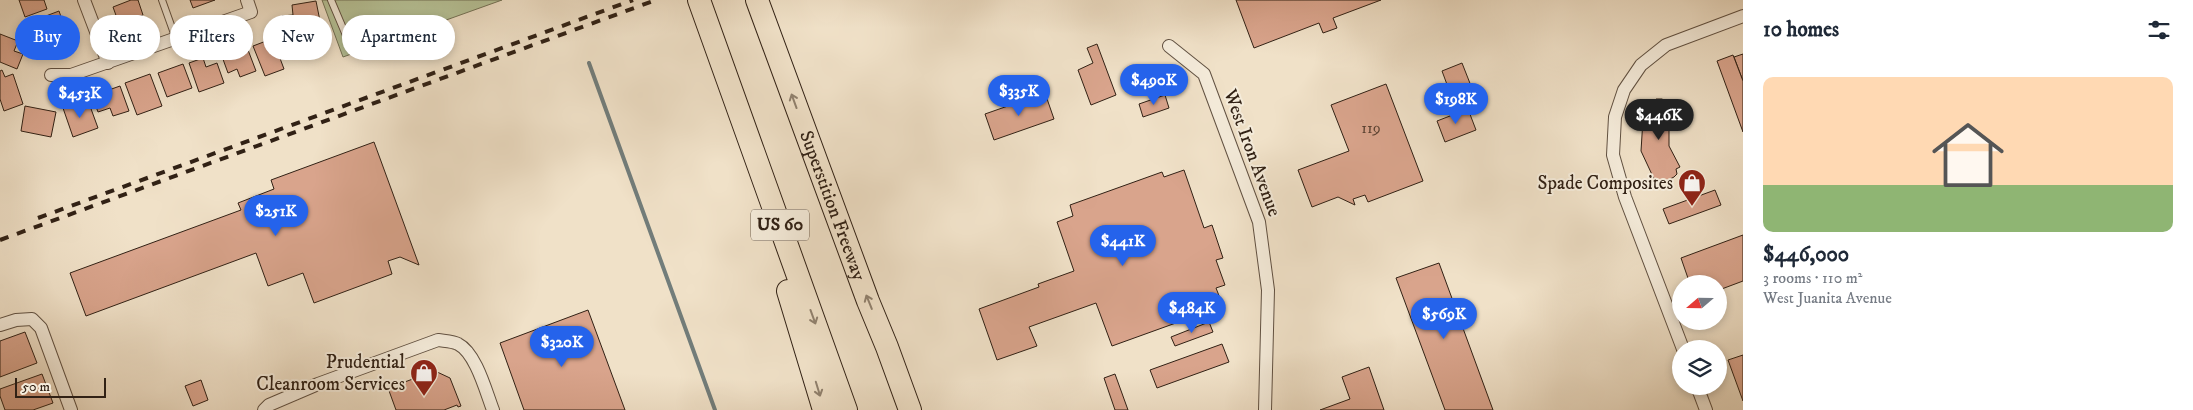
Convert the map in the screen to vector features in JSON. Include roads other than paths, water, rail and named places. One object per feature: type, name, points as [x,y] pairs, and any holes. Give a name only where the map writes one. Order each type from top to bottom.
[{"type":"highway","name":"US 60","points":[[699,0],[846,410]]},
{"type":"highway","name":"Superstition Freeway","points":[[757,0],[910,410]]},
{"type":"highway","points":[[714,41],[824,410]]},
{"type":"highway","points":[[888,347],[915,410]]},
{"type":"street","points":[[84,0],[108,63]]},
{"type":"street","points":[[229,15],[249,6]]},
{"type":"street","points":[[1680,340],[1626,197],[1613,155],[1615,117],[1624,90],[1641,65],[1666,45],[1743,16]]},
{"type":"street","points":[[51,75],[71,75],[170,41]]},
{"type":"street","name":"West Iron Avenue","points":[[1169,46],[1204,74],[1259,222],[1268,290],[1265,410]]},
{"type":"street","points":[[0,326],[16,320],[32,320],[41,328],[71,410]]},
{"type":"street","points":[[264,410],[269,405],[318,384],[438,340],[458,344],[470,356],[479,372],[493,410]]},
{"type":"street","points":[[1701,395],[1706,410]]},
{"type":"lane","points":[[162,0],[170,22]]},
{"type":"lane","points":[[331,0],[342,26]]},
{"type":"waterway","points":[[589,63],[715,410]]},
{"type":"railway","points":[[38,218],[633,0]]},
{"type":"railway","points":[[0,240],[656,0]]},
{"type":"place","name":"Spade Composites","points":[[1692,207]]},
{"type":"place","name":"Prudential Cleanroom Services","points":[[424,397]]}]
